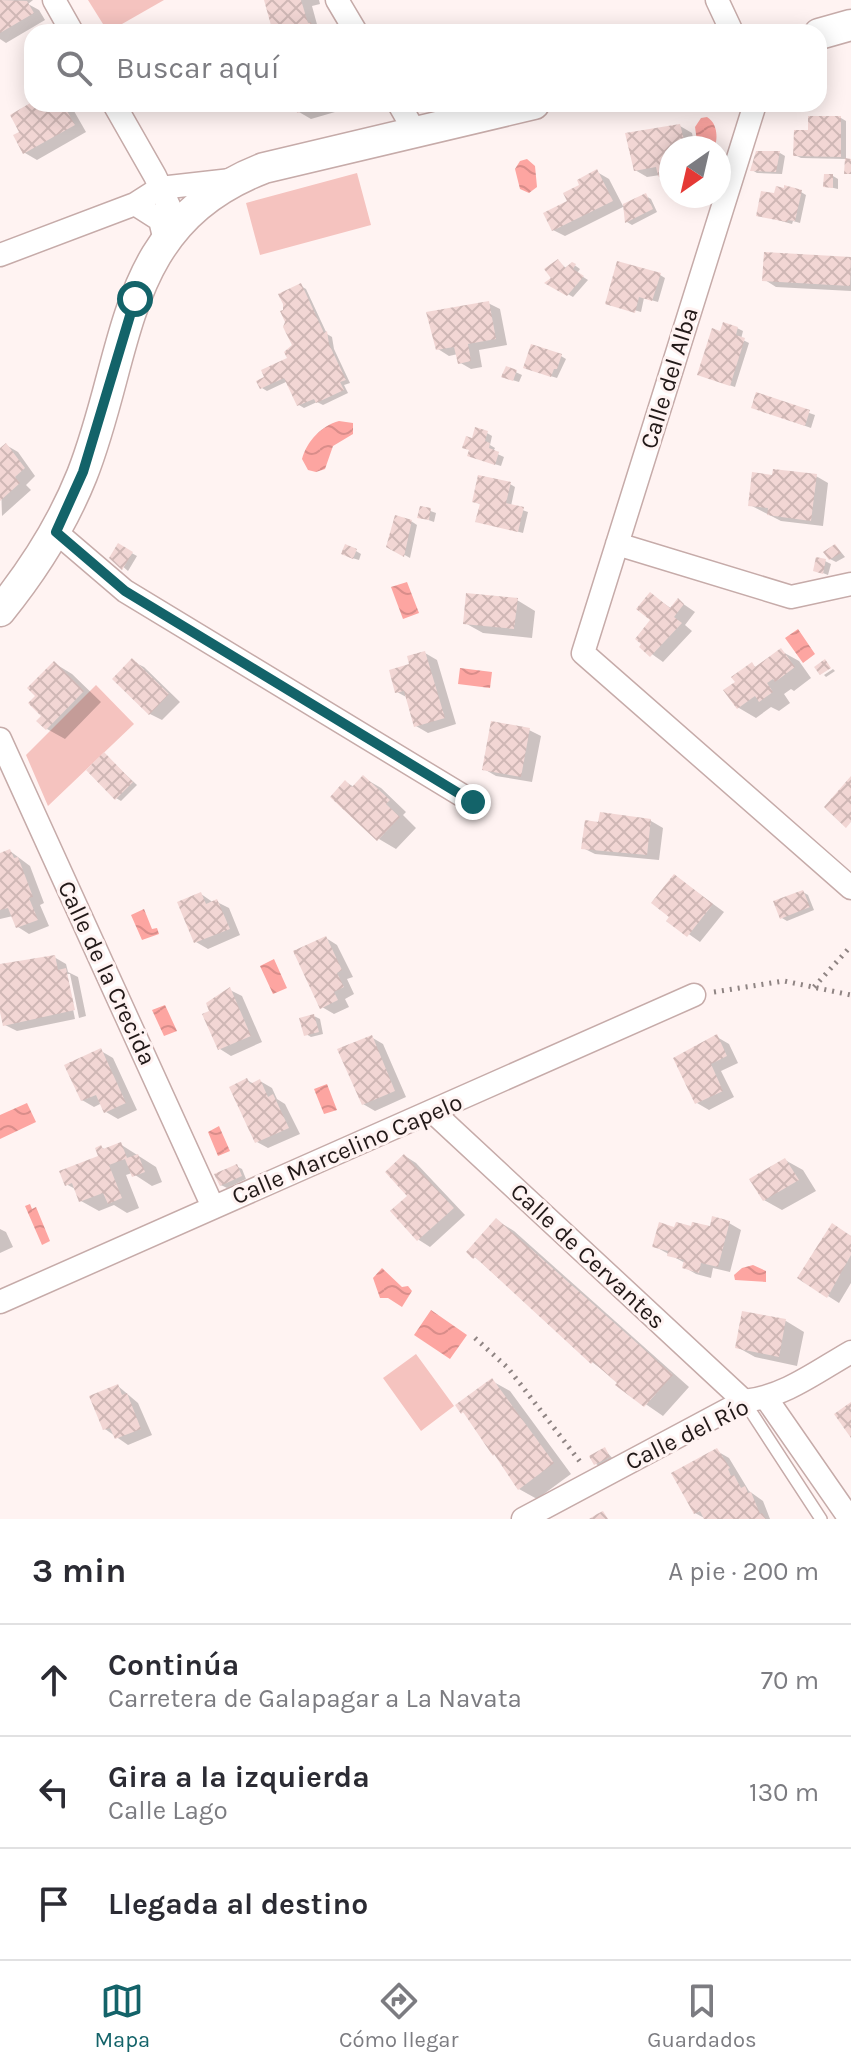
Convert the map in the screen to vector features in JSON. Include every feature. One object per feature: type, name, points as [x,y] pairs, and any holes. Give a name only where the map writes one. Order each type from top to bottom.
[{"type":"main road","points":[[827,32],[851,25]]},
{"type":"main road","points":[[4,596],[56,532],[83,472],[135,299],[165,241],[174,202],[264,168],[500,112]]},
{"type":"street","points":[[54,0],[68,24]]},
{"type":"street","points":[[337,0],[351,24]]},
{"type":"street","points":[[717,0],[728,24]]},
{"type":"street","points":[[0,255],[135,204],[174,202],[119,112]]},
{"type":"street","points":[[404,112],[415,132]]},
{"type":"street","name":"Calle del Alba","points":[[752,112],[583,653],[851,888]]},
{"type":"street","points":[[135,204],[160,220],[165,241]]},
{"type":"street","points":[[56,532],[125,591],[473,802]]},
{"type":"street","points":[[617,544],[791,597],[851,584]]},
{"type":"street","name":"Calle de la Crecida","points":[[0,739],[213,1207]]},
{"type":"street","name":"Calle Marcelino Capelo","points":[[0,1302],[694,995]]},
{"type":"street","name":"Calle de Cervantes","points":[[433,1112],[755,1400],[850,1519]]},
{"type":"street","name":"Calle del Río","points":[[523,1519],[755,1400],[785,1390],[851,1352]]},
{"type":"lane","points":[[755,1400],[821,1519]]},
{"type":"path","points":[[814,987],[851,946]]},
{"type":"path","points":[[694,995],[784,981],[851,995]]},
{"type":"path","points":[[475,1338],[508,1368],[586,1470]]},
{"type":"shaded area","points":[[88,0],[164,0],[122,24],[103,24]]},
{"type":"shaded area","points":[[357,173],[371,225],[260,255],[246,203]]},
{"type":"shaded area","points":[[96,685],[134,724],[48,806],[26,755]]},
{"type":"shaded area","points":[[416,1354],[454,1406],[421,1431],[383,1378]]},
{"type":"water","points":[[707,117],[713,123],[716,136],[696,136],[695,127],[701,118]]},
{"type":"water","points":[[527,159],[535,166],[537,187],[529,193],[520,189],[515,169],[520,161]]},
{"type":"water","points":[[339,421],[353,423],[353,434],[333,446],[325,469],[316,472],[308,470],[302,459],[307,446],[321,430]]},
{"type":"water","points":[[407,582],[419,613],[403,619],[391,587]]},
{"type":"water","points":[[798,629],[815,654],[803,663],[785,638]]},
{"type":"water","points":[[460,668],[492,672],[490,688],[458,684]]},
{"type":"water","points":[[144,909],[152,929],[157,928],[159,934],[142,940],[131,915]]},
{"type":"water","points":[[274,959],[287,988],[273,994],[260,966]]},
{"type":"water","points":[[165,1005],[177,1031],[164,1036],[152,1010]]},
{"type":"water","points":[[327,1084],[337,1110],[324,1114],[314,1089]]},
{"type":"water","points":[[27,1103],[36,1122],[0,1139],[0,1115]]},
{"type":"water","points":[[219,1126],[230,1151],[218,1156],[208,1132]]},
{"type":"water","points":[[30,1204],[32,1209],[36,1207],[50,1241],[42,1245],[25,1206]]},
{"type":"water","points":[[753,1265],[766,1271],[766,1282],[735,1280],[734,1275],[742,1268]]},
{"type":"water","points":[[382,1268],[402,1287],[408,1286],[412,1291],[402,1307],[388,1298],[380,1298],[373,1278]]},
{"type":"water","points":[[431,1310],[467,1335],[450,1359],[414,1335]]},
{"type":"building","points":[[0,0],[27,1],[34,13],[0,33]]},
{"type":"building","points":[[264,0],[301,0],[308,23],[312,24],[271,24]]},
{"type":"building","points":[[24,107],[24,112],[68,112],[75,125],[23,154],[13,135],[19,132],[10,115]]},
{"type":"building","points":[[808,116],[841,116],[841,157],[793,156],[794,130],[808,130]]},
{"type":"building","points":[[680,124],[683,136],[659,136],[659,177],[656,167],[634,171],[625,133]]},
{"type":"building","points":[[756,151],[780,151],[776,172],[750,171]]},
{"type":"building","points":[[845,158],[851,159],[851,174],[844,174]]},
{"type":"building","points":[[597,169],[613,201],[552,231],[543,213],[567,201],[563,193],[579,185],[577,180]]},
{"type":"building","points":[[824,174],[833,174],[833,188],[823,187]]},
{"type":"building","points":[[784,185],[802,190],[795,221],[756,216],[761,191],[774,193],[776,186],[784,188]]},
{"type":"building","points":[[646,193],[653,209],[625,223],[623,204]]},
{"type":"building","points":[[764,252],[851,257],[850,286],[762,281]]},
{"type":"building","points":[[558,259],[565,268],[572,262],[576,264],[573,269],[584,276],[567,296],[544,283],[551,278],[544,269]]},
{"type":"building","points":[[617,261],[661,273],[652,301],[639,297],[635,313],[605,304]]},
{"type":"building","points":[[301,283],[324,333],[327,331],[329,344],[346,380],[340,382],[344,390],[316,403],[314,399],[297,406],[284,378],[260,389],[256,381],[264,377],[261,370],[287,358],[284,352],[292,345],[283,327],[285,322],[280,311],[283,304],[278,294]]},
{"type":"building","points":[[489,301],[496,339],[468,344],[471,361],[458,364],[454,347],[436,350],[426,312]]},
{"type":"building","points":[[723,322],[738,327],[736,335],[745,338],[730,386],[697,375],[712,328],[720,331]]},
{"type":"building","points":[[531,344],[562,354],[551,377],[523,368]]},
{"type":"building","points":[[506,366],[517,370],[513,381],[501,377]]},
{"type":"building","points":[[756,392],[810,410],[805,426],[751,408]]},
{"type":"building","points":[[475,427],[488,431],[485,441],[490,443],[489,448],[499,452],[495,465],[467,456],[469,450],[462,448],[466,436],[472,438]]},
{"type":"building","points":[[6,443],[25,468],[15,477],[20,483],[0,501],[0,448]]},
{"type":"building","points":[[773,469],[817,474],[811,521],[767,515],[768,508],[748,506],[752,472],[772,475]]},
{"type":"building","points":[[478,475],[511,482],[506,503],[524,507],[518,532],[475,522],[480,504],[472,502]]},
{"type":"building","points":[[420,506],[431,508],[429,520],[417,518]]},
{"type":"building","points":[[395,515],[412,520],[404,557],[386,547]]},
{"type":"building","points":[[118,543],[133,552],[122,570],[109,558]]},
{"type":"building","points":[[345,544],[357,549],[353,559],[341,554]]},
{"type":"building","points":[[835,544],[841,553],[829,560],[823,552]]},
{"type":"building","points":[[816,557],[826,559],[823,574],[813,571]]},
{"type":"building","points":[[650,592],[670,608],[678,598],[684,604],[674,617],[682,623],[650,657],[635,639],[650,620],[636,609]]},
{"type":"building","points":[[466,593],[518,598],[514,629],[463,624]]},
{"type":"building","points":[[781,648],[795,667],[775,682],[773,679],[767,683],[773,692],[759,702],[755,696],[737,709],[723,690],[735,682],[731,677],[752,662],[755,667]]},
{"type":"building","points":[[425,651],[445,718],[414,727],[404,691],[395,693],[389,670],[409,664],[407,656]]},
{"type":"building","points":[[132,658],[169,694],[149,715],[112,679]]},
{"type":"building","points":[[825,659],[831,668],[820,675],[814,667]]},
{"type":"building","points":[[54,661],[84,691],[46,730],[36,721],[41,716],[28,703],[35,696],[27,688]]},
{"type":"building","points":[[491,721],[530,728],[521,777],[482,770]]},
{"type":"building","points":[[104,752],[133,782],[115,800],[86,770]]},
{"type":"building","points":[[363,775],[390,800],[386,804],[400,817],[377,841],[330,797],[345,780],[352,787]]},
{"type":"building","points":[[851,776],[851,822],[846,828],[824,807]]},
{"type":"building","points":[[600,812],[651,819],[647,855],[581,849],[585,820],[598,822]]},
{"type":"building","points":[[10,849],[14,858],[18,857],[38,920],[16,928],[8,908],[0,910],[0,853]]},
{"type":"building","points":[[674,874],[713,904],[687,937],[666,921],[669,917],[651,903]]},
{"type":"building","points":[[803,890],[810,907],[780,919],[773,901]]},
{"type":"building","points":[[201,892],[206,904],[217,899],[230,929],[194,943],[177,902]]},
{"type":"building","points":[[326,936],[342,970],[337,973],[344,987],[334,992],[338,1000],[320,1009],[293,951]]},
{"type":"building","points":[[55,955],[58,970],[66,968],[75,1010],[3,1026],[0,964]]},
{"type":"building","points":[[230,987],[251,1036],[218,1050],[202,1014],[209,1011],[206,1003]]},
{"type":"building","points":[[314,1014],[319,1032],[304,1036],[299,1018]]},
{"type":"building","points":[[717,1034],[727,1056],[711,1064],[723,1091],[695,1104],[673,1058]]},
{"type":"building","points":[[372,1035],[395,1091],[362,1105],[337,1049]]},
{"type":"building","points":[[101,1048],[126,1103],[104,1113],[96,1095],[81,1101],[64,1065]]},
{"type":"building","points":[[247,1078],[250,1084],[260,1079],[268,1097],[273,1094],[289,1128],[255,1143],[229,1087]]},
{"type":"building","points":[[121,1142],[127,1158],[138,1154],[145,1172],[132,1177],[125,1159],[109,1165],[122,1198],[108,1204],[103,1193],[79,1202],[72,1183],[65,1186],[59,1171],[98,1156],[95,1148],[101,1145],[103,1149]]},
{"type":"building","points":[[404,1154],[454,1208],[417,1241],[390,1211],[407,1196],[385,1172]]},
{"type":"building","points":[[785,1158],[799,1180],[763,1201],[749,1179]]},
{"type":"building","points":[[237,1164],[242,1176],[220,1186],[214,1174]]},
{"type":"building","points":[[712,1216],[730,1221],[718,1267],[701,1263],[699,1273],[682,1268],[684,1260],[667,1256],[668,1251],[652,1247],[659,1222],[674,1227],[676,1222],[710,1226]]},
{"type":"building","points":[[496,1218],[673,1375],[644,1407],[615,1385],[617,1383],[593,1362],[591,1364],[466,1252]]},
{"type":"building","points":[[832,1223],[851,1236],[851,1255],[827,1298],[797,1278]]},
{"type":"building","points":[[742,1311],[786,1319],[779,1357],[735,1348]]},
{"type":"building","points":[[492,1378],[554,1463],[518,1490],[455,1405]]},
{"type":"building","points":[[118,1384],[122,1395],[127,1393],[141,1429],[115,1439],[110,1428],[103,1430],[89,1396]]},
{"type":"building","points":[[851,1402],[851,1438],[834,1414]]},
{"type":"building","points":[[605,1447],[610,1457],[594,1465],[589,1456]]},
{"type":"building","points":[[717,1448],[730,1468],[731,1476],[734,1475],[741,1488],[745,1486],[748,1493],[751,1492],[760,1514],[766,1519],[704,1519],[700,1511],[694,1514],[671,1473]]},
{"type":"building","points":[[603,1511],[608,1519],[589,1519],[597,1514]]},
{"type":"route","points":[[135,299],[83,472],[56,532],[125,591],[473,802]]}]
